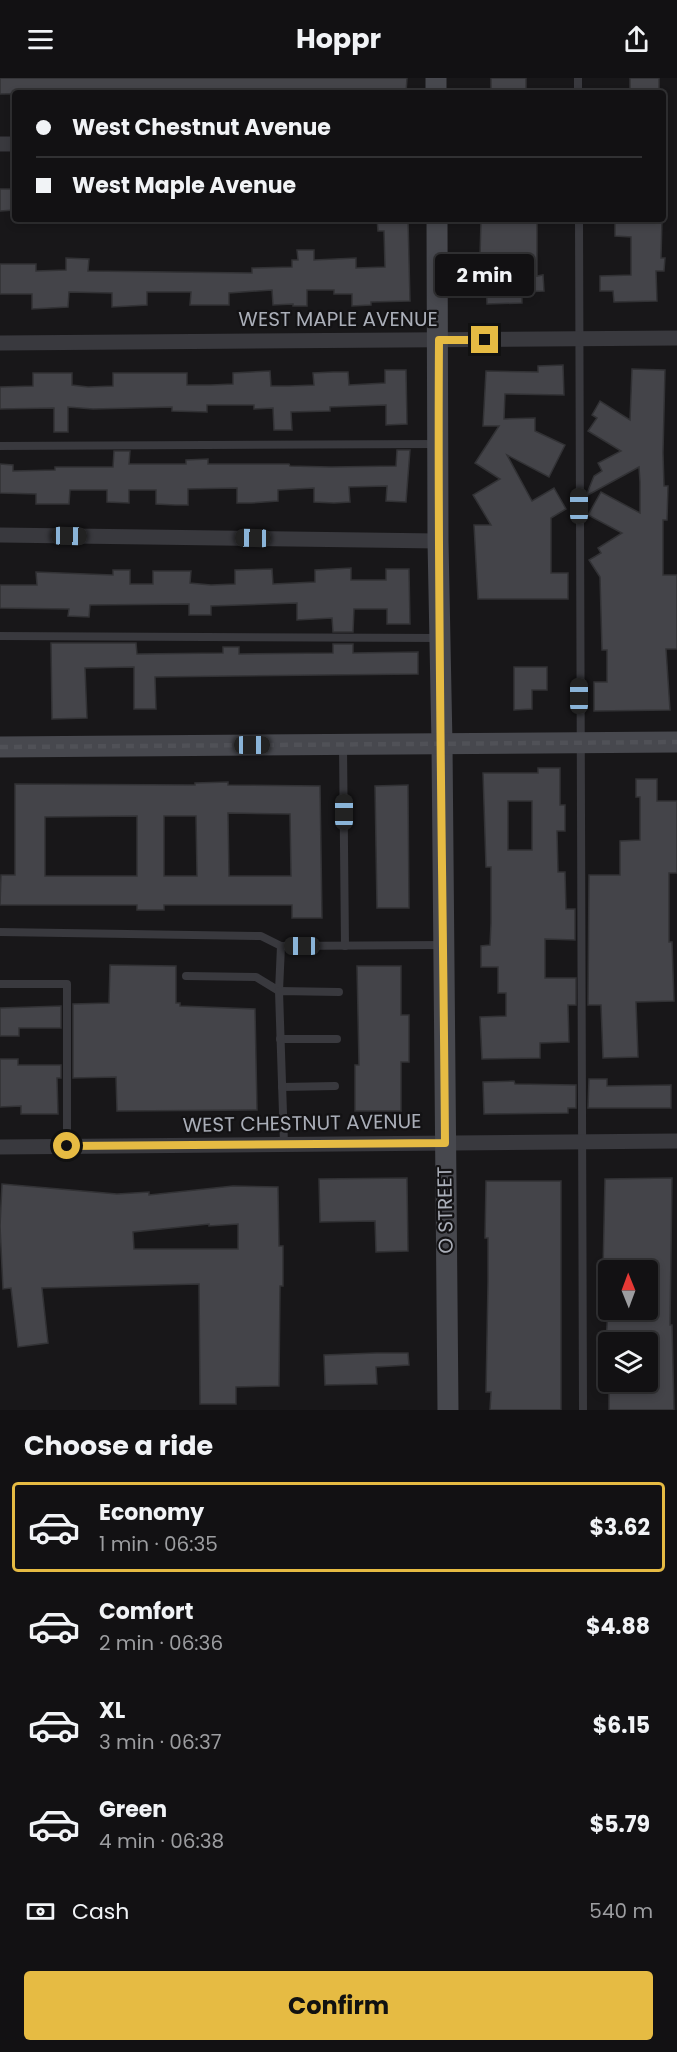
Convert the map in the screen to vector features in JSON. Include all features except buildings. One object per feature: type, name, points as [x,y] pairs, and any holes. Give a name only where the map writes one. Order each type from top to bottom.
[{"type":"street","name":"O STREET","points":[[437,222],[438,541],[448,1410]]},
{"type":"street","name":"WEST MAPLE AVENUE","points":[[0,343],[677,338]]},
{"type":"street","points":[[0,535],[438,541]]},
{"type":"street","points":[[0,747],[677,742]]},
{"type":"street","name":"WEST CHESTNUT AVENUE","points":[[0,1147],[677,1141]]},
{"type":"lane","points":[[579,222],[583,1410]]},
{"type":"lane","points":[[0,447],[439,444]]},
{"type":"lane","points":[[0,636],[440,638]]},
{"type":"lane","points":[[343,745],[345,946]]},
{"type":"lane","points":[[0,932],[261,936],[281,946],[443,945]]},
{"type":"lane","points":[[281,946],[279,991],[284,1144]]},
{"type":"lane","points":[[186,976],[256,977],[279,991],[339,992]]},
{"type":"lane","points":[[0,984],[67,984],[67,1146]]},
{"type":"lane","points":[[280,1039],[337,1039]]},
{"type":"lane","points":[[282,1088],[335,1086]]},
{"type":"railway","points":[[0,747],[677,742]]},
{"type":"route","points":[[67,1146],[445,1143],[438,541],[439,340],[485,340]]}]
